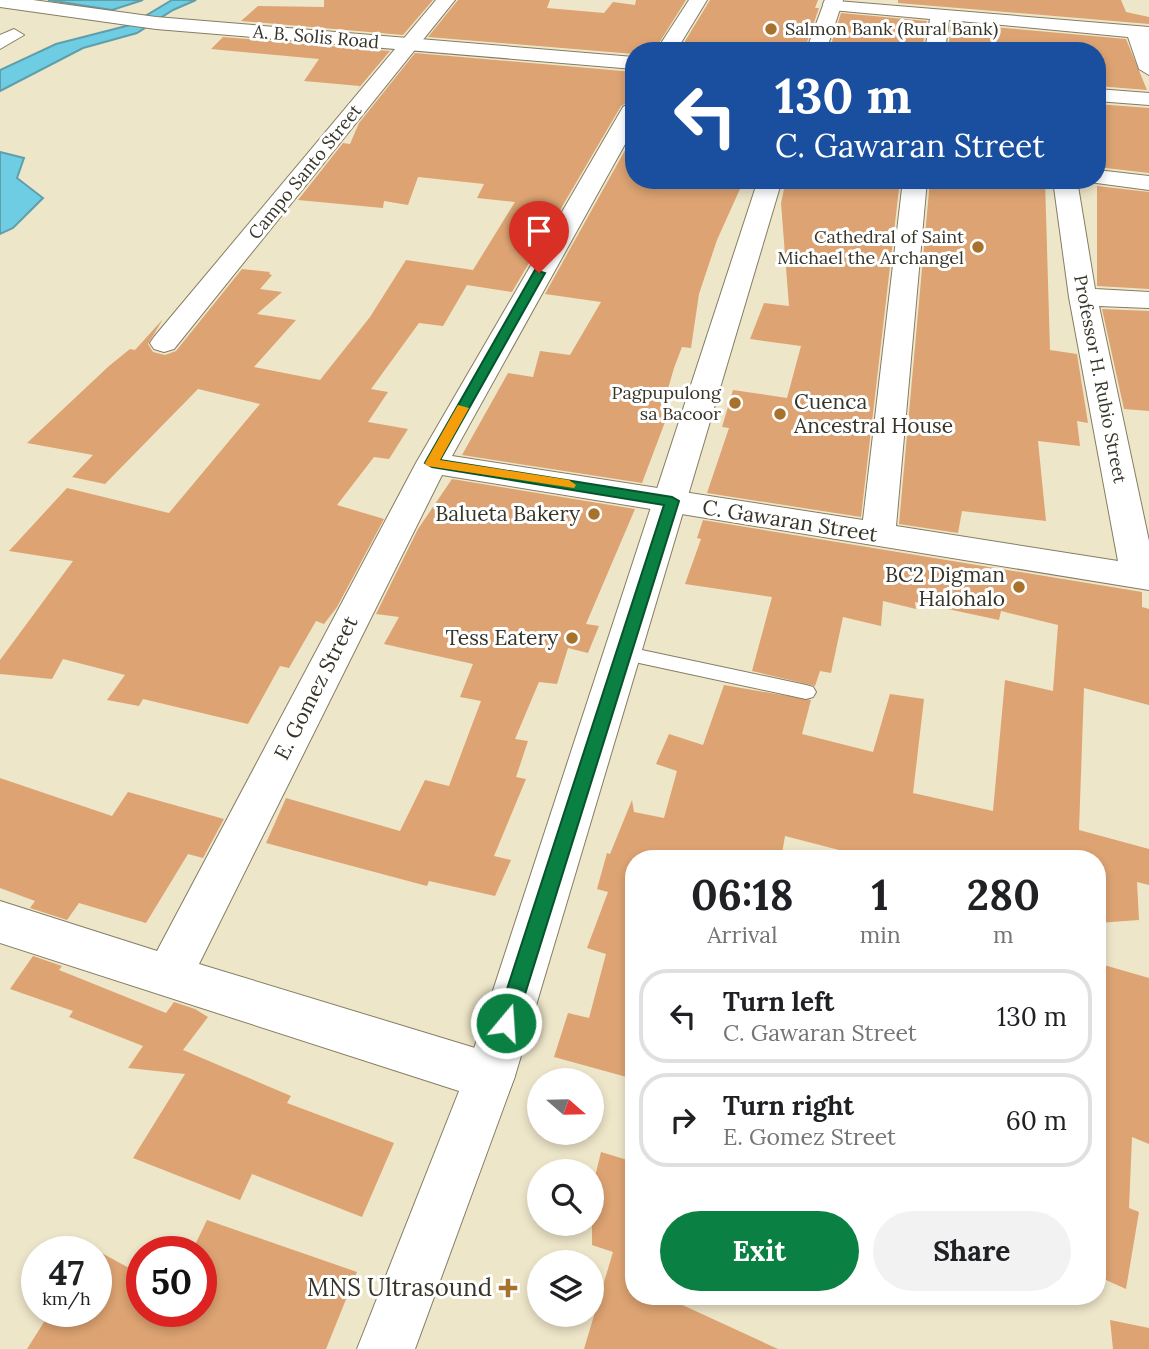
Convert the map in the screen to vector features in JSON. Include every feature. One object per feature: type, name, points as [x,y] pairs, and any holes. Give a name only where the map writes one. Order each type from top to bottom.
[{"type":"street","name":"Campo Santo Street","points":[[164,343],[446,0]]},
{"type":"street","points":[[672,42],[698,0]]},
{"type":"street","name":"A. B. Solis Road","points":[[0,1],[156,23],[625,62]]},
{"type":"street","points":[[819,42],[833,2],[943,7],[1032,24],[1142,33],[1149,69]]},
{"type":"street","points":[[937,42],[943,7]]},
{"type":"street","points":[[1106,96],[1149,99]]},
{"type":"street","name":"E. Gomez Street","points":[[168,977],[432,463],[625,123]]},
{"type":"street","points":[[1106,178],[1149,183]]},
{"type":"street","points":[[386,1349],[490,1076],[672,501],[767,189]]},
{"type":"street","points":[[878,535],[914,189]]},
{"type":"street","name":"Professor H. Rubio Street","points":[[1066,189],[1083,297],[1144,578]]},
{"type":"street","points":[[1083,297],[1149,300]]},
{"type":"street","name":"C. Gawaran Street","points":[[432,463],[1144,578]]},
{"type":"street","points":[[0,922],[490,1076]]},
{"type":"lane","points":[[624,653],[806,692]]},
{"type":"water","points":[[48,0],[143,0],[112,10]]},
{"type":"water","points":[[172,0],[196,0],[173,10],[137,33],[83,48],[0,91],[0,70],[56,44],[130,25]]},
{"type":"water","points":[[0,152],[24,158],[17,178],[43,198],[13,228],[0,234]]},
{"type":"building","points":[[324,0],[433,0],[403,35],[241,21],[258,6],[324,7]]},
{"type":"building","points":[[458,0],[550,0],[547,8],[604,13],[613,2],[635,5],[636,0],[686,0],[660,42],[625,42],[625,53],[428,37]]},
{"type":"building","points":[[710,0],[818,0],[815,8],[819,8],[807,42],[684,42]]},
{"type":"building","points":[[898,0],[1121,0],[1126,12],[1149,17],[1149,24],[898,3]]},
{"type":"building","points":[[841,13],[927,21],[924,42],[832,42]]},
{"type":"building","points":[[951,23],[1126,39],[1147,90],[1106,87],[1106,42],[949,42]]},
{"type":"building","points":[[223,37],[390,51],[357,90],[360,86],[304,81],[319,59],[211,49]]},
{"type":"building","points":[[415,53],[625,71],[625,104],[621,106],[512,292],[467,285],[443,326],[419,323],[371,389],[388,392],[368,422],[408,429],[389,459],[374,457],[337,505],[384,519],[337,607],[324,624],[316,621],[289,668],[280,666],[248,724],[143,699],[139,706],[107,700],[125,675],[63,659],[52,679],[0,674],[0,660],[73,561],[9,551],[67,488],[169,513],[260,404],[198,389],[105,484],[72,477],[93,455],[27,443],[109,366],[130,349],[135,350],[163,319],[148,344],[153,352],[165,355],[176,351],[242,269],[270,272],[272,275],[260,289],[282,292],[257,314],[296,320],[254,367],[320,380],[370,317],[406,260],[473,270],[515,202],[477,198],[484,184],[418,177],[408,205],[384,201],[383,208],[298,200],[343,143],[350,144],[359,123]]},
{"type":"building","points":[[1106,105],[1149,108],[1149,173],[1106,168]]},
{"type":"building","points":[[625,150],[625,189],[740,189],[717,240],[699,294],[691,348],[682,347],[674,368],[661,413],[668,414],[642,483],[462,455],[508,373],[533,377],[540,351],[570,355],[601,302],[545,294]]},
{"type":"building","points":[[1106,187],[1149,192],[1149,289],[1097,286],[1097,189]]},
{"type":"building","points":[[784,189],[899,189],[861,517],[707,493],[729,428],[722,427],[733,390],[787,398],[801,346],[750,339],[764,303],[789,306],[781,203]]},
{"type":"building","points":[[929,189],[1045,189],[1050,350],[1077,354],[1088,423],[1077,421],[1080,446],[1038,441],[1046,521],[962,511],[958,533],[899,524]]},
{"type":"building","points":[[1102,309],[1149,311],[1149,411],[1124,409]]},
{"type":"building","points":[[452,479],[635,509],[586,624],[599,626],[588,653],[568,648],[557,684],[539,682],[515,739],[528,741],[516,777],[526,779],[494,856],[511,860],[495,896],[429,881],[427,886],[266,843],[286,798],[400,831],[425,780],[449,786],[481,701],[460,697],[473,664],[384,644],[399,617],[376,614],[418,529]]},
{"type":"building","points":[[703,520],[1142,592],[1142,607],[1149,609],[1149,705],[1084,688],[1079,830],[1149,849],[1149,885],[1137,882],[1139,920],[1106,922],[1106,850],[839,850],[785,836],[783,850],[625,850],[625,1077],[604,1071],[604,1068],[594,1068],[554,1057],[568,1013],[589,1018],[606,954],[587,948],[608,892],[597,889],[607,853],[610,854],[632,800],[634,812],[664,818],[677,771],[656,764],[669,734],[703,745],[724,685],[811,700],[802,734],[873,752],[890,694],[924,699],[913,793],[993,811],[1005,680],[1053,691],[1058,625],[1001,611],[999,620],[915,602],[916,609],[883,601],[881,626],[843,617],[831,673],[820,671],[815,686],[752,671],[772,597],[685,584],[701,539],[697,538]]},
{"type":"building","points":[[0,778],[112,816],[128,792],[224,819],[203,858],[188,854],[146,923],[79,903],[67,920],[30,908],[35,901],[0,888]]},
{"type":"building","points":[[33,956],[62,966],[59,970],[166,1013],[174,1002],[195,1009],[208,1017],[183,1050],[291,1096],[287,1103],[394,1143],[362,1217],[252,1174],[240,1200],[133,1158],[185,1074],[128,1068],[143,1046],[69,1017],[73,1011],[10,989]]},
{"type":"building","points":[[1106,966],[1149,978],[1149,1144],[1132,1137],[1129,1208],[1139,1212],[1126,1289],[1106,1280]]},
{"type":"building","points":[[601,1152],[625,1159],[625,1305],[682,1305],[778,1349],[584,1349],[591,1327],[604,1327],[604,1282],[613,1252],[592,1245],[592,1236],[604,1236],[604,1159],[599,1159]]},
{"type":"building","points":[[207,1220],[357,1272],[326,1349],[27,1349],[41,1327],[112,1327],[112,1259],[126,1266],[126,1327],[217,1327],[217,1236],[199,1236]]},
{"type":"building","points":[[1110,1320],[1149,1328],[1149,1349],[1113,1349]]},
{"type":"slow traffic","points":[[463,408],[432,463],[569,485]]},
{"type":"place","name":"Salmon Bank (Rural Bank)","points":[[771,29]]},
{"type":"place","name":"Cathedral of Saint Michael the Archangel","points":[[978,247]]},
{"type":"place","name":"Pagpupulong sa Bacoor","points":[[735,403]]},
{"type":"place","name":"Cuenca Ancestral House","points":[[780,414]]},
{"type":"place","name":"Balueta Bakery","points":[[594,514]]},
{"type":"place","name":"BC2 Digman Halohalo","points":[[1019,587]]},
{"type":"place","name":"Tess Eatery","points":[[572,638]]},
{"type":"place","name":"MNS Ultrasound","points":[[508,1288]]},
{"type":"route","points":[[506,1023],[672,501],[432,463],[539,273]]}]
